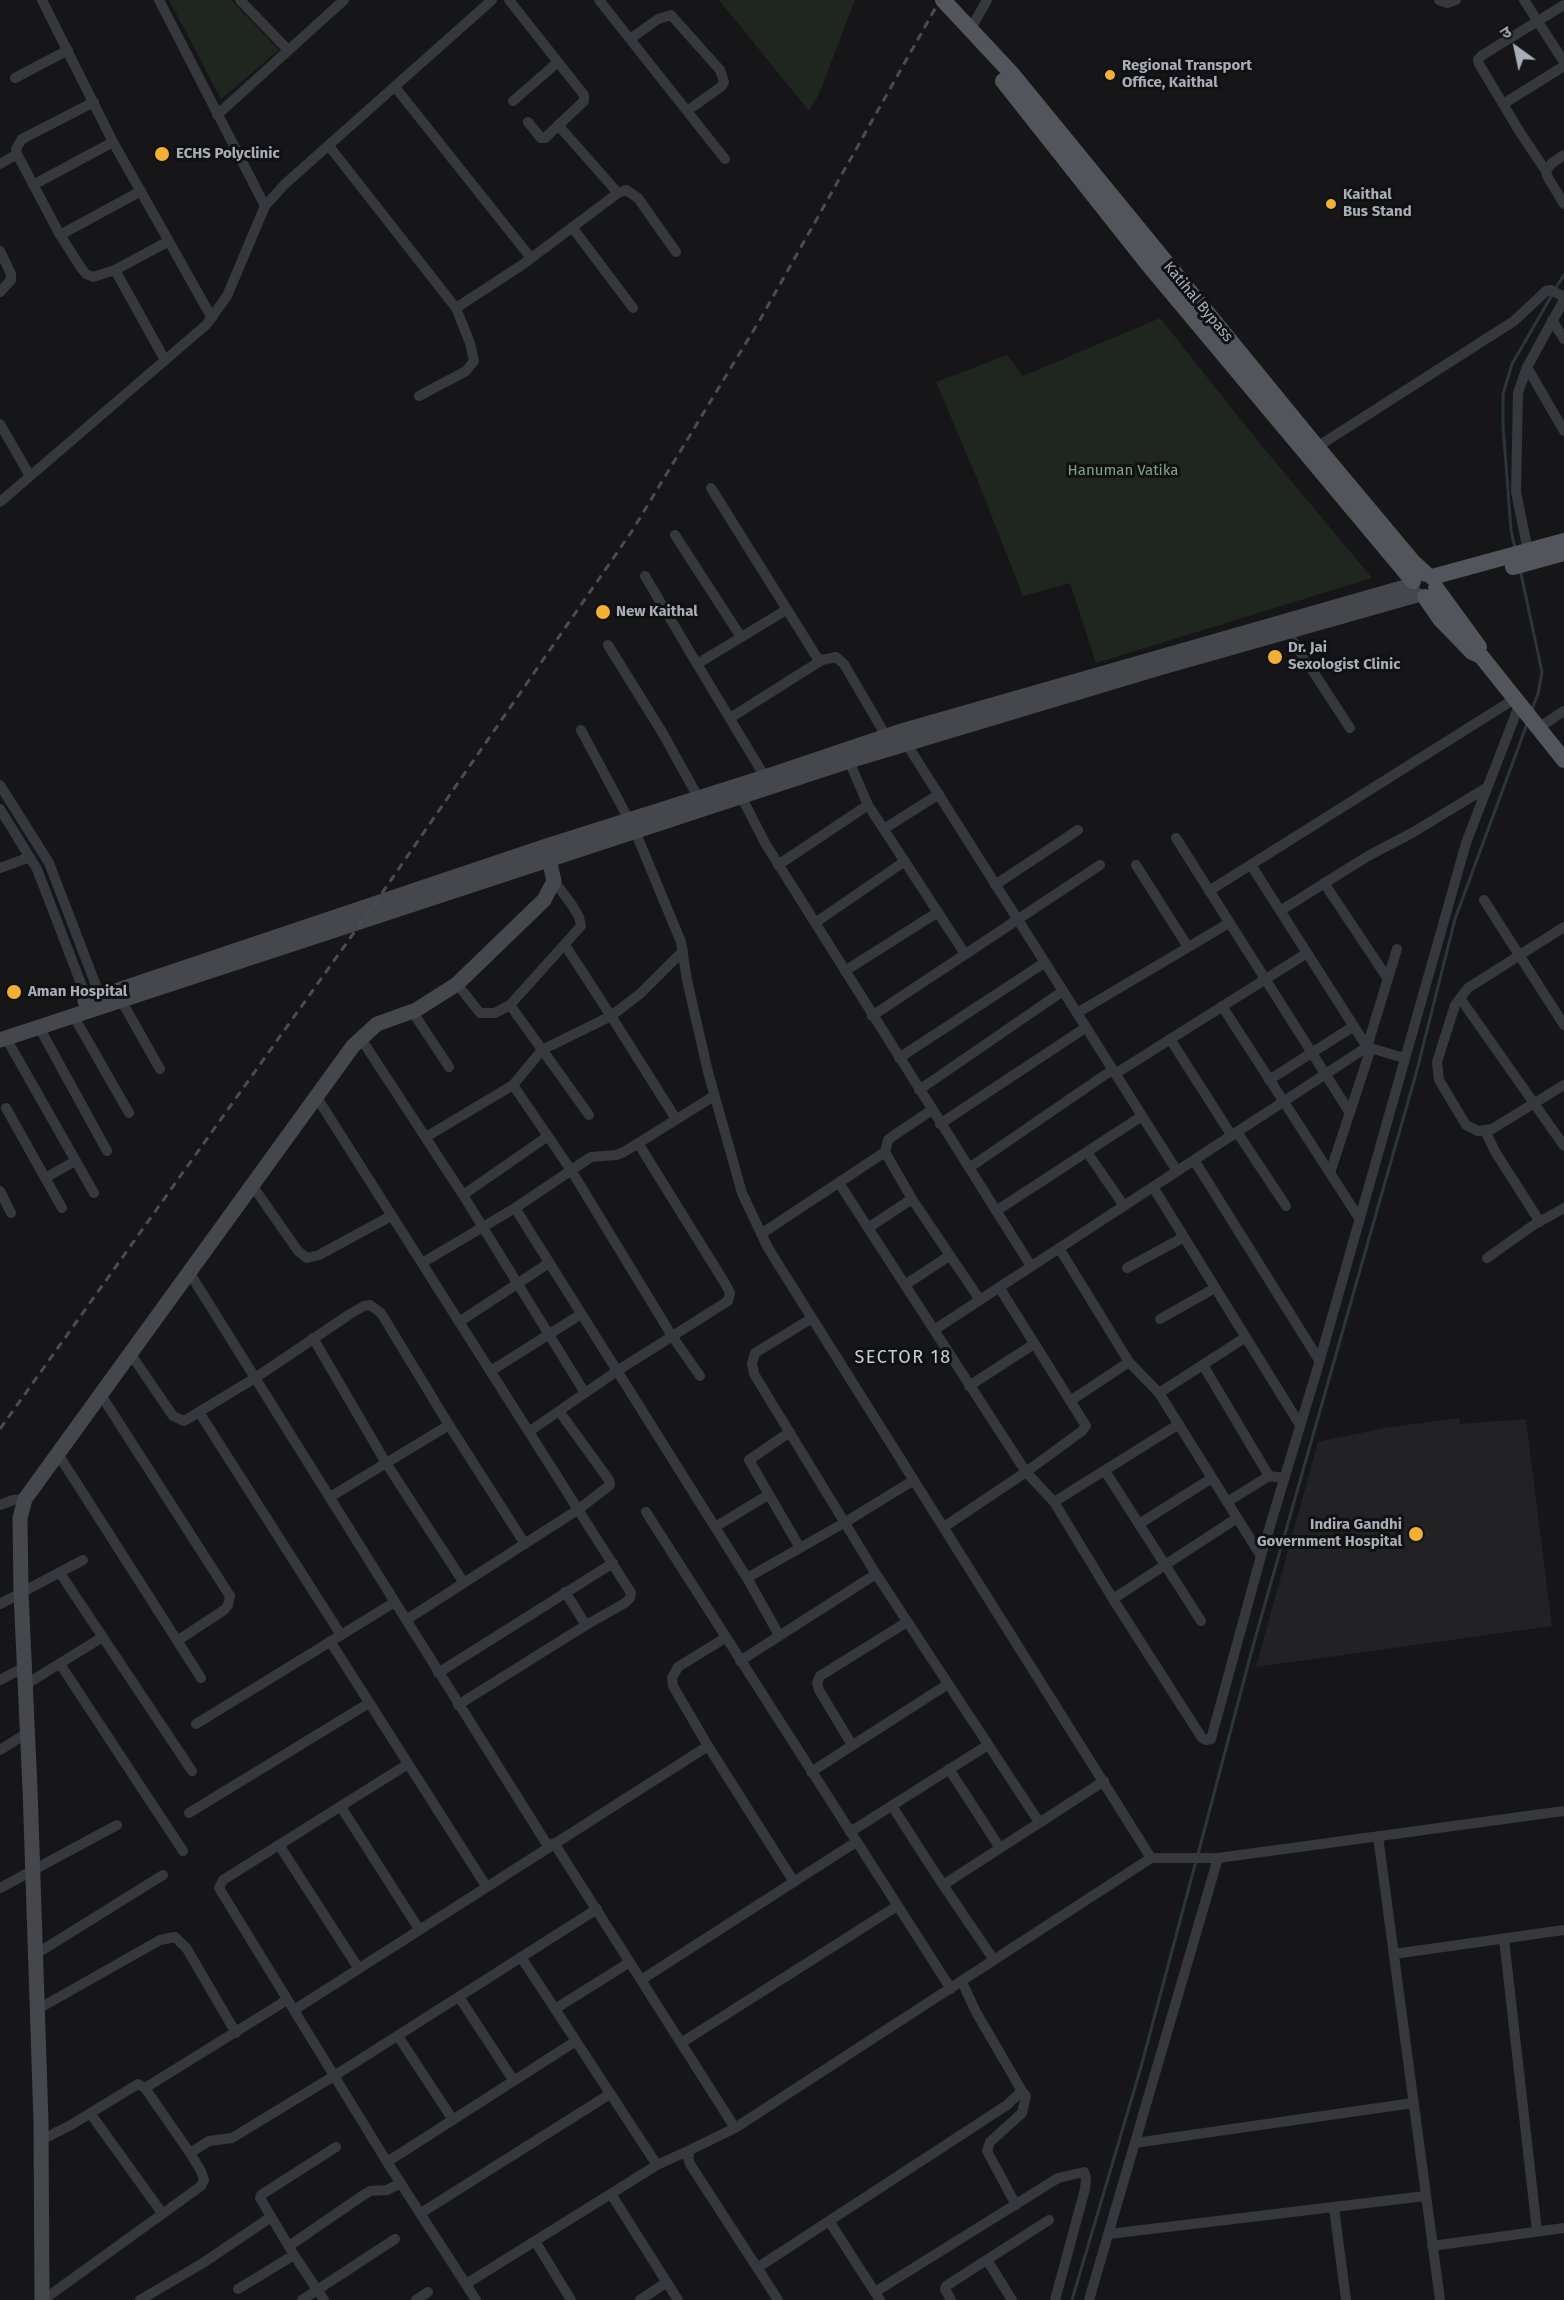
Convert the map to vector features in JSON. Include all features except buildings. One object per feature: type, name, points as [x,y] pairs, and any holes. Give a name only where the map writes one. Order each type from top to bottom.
[{"type":"main road","name":"Katihal Bypass","points":[[943,0],[1012,75],[1413,562],[1440,619],[1472,652],[1481,656],[1538,724],[1564,760]]},
{"type":"main road","name":"Katihal Bypass","points":[[970,30],[1003,81],[1139,255],[1294,441],[1424,585]]},
{"type":"main road","points":[[2,1036],[547,852],[739,792],[849,761],[895,742],[1520,558],[1564,541]]},
{"type":"main road","points":[[1520,558],[1564,554]]},
{"type":"main road","points":[[633,825],[698,797],[739,792],[765,777],[1287,632],[1424,585]]},
{"type":"main road","points":[[43,2300],[38,2009],[21,1593],[20,1518],[25,1499],[360,1037],[377,1024],[412,1011],[457,984],[544,900],[554,881],[547,852]]},
{"type":"main road","points":[[2,1036],[39,1027],[73,1015],[95,1003],[121,1000],[547,852]]},
{"type":"street","points":[[42,0],[113,142],[212,318]]},
{"type":"street","points":[[159,0],[265,206]]},
{"type":"street","points":[[240,0],[288,50]]},
{"type":"street","points":[[217,115],[343,0]]},
{"type":"street","points":[[0,502],[206,325],[227,296],[265,206],[285,184],[492,0]]},
{"type":"street","points":[[508,0],[584,95],[584,101],[543,139],[528,122]]},
{"type":"street","points":[[599,0],[725,159]]},
{"type":"street","points":[[970,30],[987,0]]},
{"type":"street","points":[[1439,0],[1447,3],[1456,0]]},
{"type":"street","points":[[1503,104],[1564,64],[1524,0]]},
{"type":"street","points":[[1564,5],[1478,60],[1564,204]]},
{"type":"street","points":[[630,39],[658,19],[671,15],[720,70],[724,81],[722,86],[687,111]]},
{"type":"street","points":[[15,78],[68,50]]},
{"type":"street","points":[[513,101],[558,62]]},
{"type":"street","points":[[395,87],[531,258]]},
{"type":"street","points":[[94,102],[22,139],[16,149],[60,235],[86,274],[93,277],[115,270],[169,242]]},
{"type":"street","points":[[558,125],[618,193]]},
{"type":"street","points":[[33,184],[113,142]]},
{"type":"street","points":[[329,146],[456,308],[470,343],[474,361],[466,371],[418,396]]},
{"type":"street","points":[[0,164],[17,154]]},
{"type":"street","points":[[1546,171],[1552,163],[1564,155]]},
{"type":"street","points":[[456,308],[531,258],[618,193],[626,190],[638,198],[676,252]]},
{"type":"street","points":[[60,235],[141,191]]},
{"type":"street","points":[[572,227],[633,308]]},
{"type":"street","points":[[0,251],[11,274],[11,280],[0,292]]},
{"type":"street","points":[[115,270],[165,360]]},
{"type":"street","points":[[1317,447],[1514,321],[1546,291],[1559,296],[1552,320],[1527,367],[1518,393],[1515,470],[1520,558]]},
{"type":"street","points":[[1552,320],[1564,339]]},
{"type":"street","points":[[1527,367],[1564,430]]},
{"type":"street","points":[[0,424],[30,476]]},
{"type":"street","points":[[711,488],[786,610],[818,659],[822,660]]},
{"type":"street","points":[[675,535],[741,637]]},
{"type":"street","points":[[645,576],[765,777]]},
{"type":"street","points":[[698,664],[786,610]]},
{"type":"street","points":[[1287,632],[1350,729]]},
{"type":"street","points":[[608,645],[662,732],[698,797]]},
{"type":"street","points":[[730,718],[822,660],[836,657],[844,664],[895,742],[939,794],[1177,1171]]},
{"type":"street","points":[[839,1183],[1026,1472],[1054,1502],[1202,1738],[1211,1739],[1261,1556],[1466,843],[1519,702]]},
{"type":"street","points":[[1209,891],[1519,702]]},
{"type":"street","points":[[1538,724],[1564,711]]},
{"type":"street","points":[[581,730],[633,825],[675,927],[683,951],[687,980],[714,1096],[742,1193],[761,1234],[1151,1858]]},
{"type":"street","points":[[849,761],[868,805],[965,954]]},
{"type":"street","points":[[0,785],[49,863],[95,1003]]},
{"type":"street","points":[[1280,911],[1368,856],[1412,833],[1486,788]]},
{"type":"street","points":[[739,792],[754,824],[778,865],[1031,1266]]},
{"type":"street","points":[[884,829],[939,794]]},
{"type":"street","points":[[778,865],[868,805]]},
{"type":"street","points":[[0,809],[41,879],[95,1003]]},
{"type":"street","points":[[995,885],[1078,830]]},
{"type":"street","points":[[1176,838],[1350,1113]]},
{"type":"street","points":[[0,868],[30,857]]},
{"type":"street","points":[[814,923],[905,861]]},
{"type":"street","points":[[1136,865],[1188,947]]},
{"type":"street","points":[[1251,865],[1369,1048],[1404,1058]]},
{"type":"street","points":[[872,1016],[1100,866]]},
{"type":"street","points":[[457,984],[480,1013],[495,1013],[510,1005],[581,926],[579,917],[554,881]]},
{"type":"street","points":[[1324,883],[1388,979]]},
{"type":"street","points":[[1484,900],[1564,1025]]},
{"type":"street","points":[[845,971],[938,912]]},
{"type":"street","points":[[1077,1013],[1229,923]]},
{"type":"street","points":[[1564,927],[1468,988],[1460,998],[1439,1052],[1437,1072],[1439,1080],[1466,1125],[1478,1131],[1492,1130],[1564,1085]]},
{"type":"street","points":[[565,945],[676,1119]]},
{"type":"street","points":[[1329,1173],[1350,1113],[1397,949]]},
{"type":"street","points":[[426,1137],[513,1085],[542,1050],[611,1016],[641,993],[683,951]]},
{"type":"street","points":[[969,1168],[1114,1072],[1307,953]]},
{"type":"street","points":[[899,1058],[1044,963]]},
{"type":"street","points":[[919,1090],[1063,991]]},
{"type":"street","points":[[1460,998],[1564,1146]]},
{"type":"street","points":[[121,1000],[160,1069]]},
{"type":"street","points":[[510,1005],[589,1115]]},
{"type":"street","points":[[1222,1006],[1359,1218]]},
{"type":"street","points":[[412,1011],[449,1067]]},
{"type":"street","points":[[73,1015],[129,1113]]},
{"type":"street","points":[[1269,1080],[1354,1026]]},
{"type":"street","points":[[39,1027],[107,1151]]},
{"type":"street","points":[[940,1124],[1085,1028]]},
{"type":"street","points":[[2,1036],[93,1193]]},
{"type":"street","points":[[360,1037],[464,1195],[585,1393]]},
{"type":"street","points":[[1170,1039],[1286,1206]]},
{"type":"street","points":[[934,1330],[1369,1048]]},
{"type":"street","points":[[513,1085],[571,1170],[672,1336],[700,1376]]},
{"type":"street","points":[[316,1096],[631,1593],[625,1603],[458,1705]]},
{"type":"street","points":[[422,1263],[515,1208],[591,1156],[616,1155],[714,1096]]},
{"type":"street","points":[[6,1108],[62,1208]]},
{"type":"street","points":[[761,1234],[885,1152],[888,1140],[932,1110]]},
{"type":"street","points":[[996,1211],[1142,1116]]},
{"type":"street","points":[[1485,1131],[1496,1153],[1540,1222]]},
{"type":"street","points":[[464,1195],[548,1136]]},
{"type":"street","points":[[530,1431],[617,1371],[728,1301],[730,1293],[638,1143]]},
{"type":"street","points":[[885,1152],[912,1199],[980,1300]]},
{"type":"street","points":[[1087,1152],[1124,1206]]},
{"type":"street","points":[[1194,1160],[1319,1360]]},
{"type":"street","points":[[45,1178],[75,1161]]},
{"type":"street","points":[[252,1185],[298,1251],[307,1258],[319,1255],[391,1216]]},
{"type":"street","points":[[1153,1187],[1300,1425]]},
{"type":"street","points":[[0,1191],[11,1213]]},
{"type":"street","points":[[868,1228],[912,1199]]},
{"type":"street","points":[[515,1208],[747,1578],[780,1635]]},
{"type":"street","points":[[1487,1258],[1564,1208]]},
{"type":"street","points":[[1127,1268],[1184,1238]]},
{"type":"street","points":[[1059,1248],[1130,1362],[1159,1393],[1261,1556]]},
{"type":"street","points":[[905,1285],[949,1256]]},
{"type":"street","points":[[459,1322],[549,1263]]},
{"type":"street","points":[[189,1272],[458,1705],[597,1910],[735,2128]]},
{"type":"street","points":[[944,1527],[1026,1472],[1086,1426],[999,1287]]},
{"type":"street","points":[[1160,1319],[1215,1288]]},
{"type":"street","points":[[130,1353],[173,1416],[184,1421],[255,1378],[364,1305],[370,1305],[381,1313],[525,1544]]},
{"type":"street","points":[[491,1371],[581,1314]]},
{"type":"street","points":[[812,1318],[755,1353],[752,1363],[754,1374],[876,1574],[1039,1822]]},
{"type":"street","points":[[1159,1393],[1246,1337]]},
{"type":"street","points":[[313,1338],[387,1463],[464,1583]]},
{"type":"street","points":[[969,1386],[1034,1344]]},
{"type":"street","points":[[1070,1401],[1130,1362]]},
{"type":"street","points":[[1203,1365],[1269,1476]]},
{"type":"street","points":[[101,1395],[230,1596],[224,1610],[177,1641]]},
{"type":"street","points":[[406,1620],[579,1509],[610,1485],[609,1480],[560,1411]]},
{"type":"street","points":[[199,1412],[341,1635]]},
{"type":"street","points":[[1054,1502],[1179,1424]]},
{"type":"street","points":[[330,1497],[449,1425]]},
{"type":"street","points":[[790,1432],[749,1460],[800,1548]]},
{"type":"street","points":[[58,1454],[201,1678]]},
{"type":"street","points":[[1105,1471],[1201,1621]]},
{"type":"street","points":[[1227,1502],[1269,1476],[1284,1478]]},
{"type":"street","points":[[1139,1524],[1212,1478]]},
{"type":"street","points":[[747,1578],[914,1480]]},
{"type":"street","points":[[715,1527],[768,1495]]},
{"type":"street","points":[[0,1505],[13,1500],[25,1499]]},
{"type":"street","points":[[646,1512],[951,1989]]},
{"type":"street","points":[[1113,1599],[1237,1518]]},
{"type":"street","points":[[0,1604],[83,1560]]},
{"type":"street","points":[[438,1673],[613,1563]]},
{"type":"street","points":[[60,1573],[101,1638],[192,1771]]},
{"type":"street","points":[[740,1661],[876,1574]]},
{"type":"street","points":[[565,1592],[586,1625]]},
{"type":"street","points":[[196,1724],[395,1602]]},
{"type":"street","points":[[852,1745],[817,1683],[820,1677],[907,1622]]},
{"type":"street","points":[[25,1685],[101,1638]]},
{"type":"street","points":[[725,1638],[695,1654],[678,1667],[672,1678],[673,1686],[794,1882]]},
{"type":"street","points":[[330,1641],[486,1886]]},
{"type":"street","points":[[60,1664],[183,1851]]},
{"type":"street","points":[[0,1680],[23,1668]]},
{"type":"street","points":[[811,1772],[948,1684]]},
{"type":"street","points":[[189,1813],[369,1703]]},
{"type":"street","points":[[0,1750],[27,1733]]},
{"type":"street","points":[[641,1980],[794,1882],[892,1806],[988,1745]]},
{"type":"street","points":[[294,2010],[708,1746]]},
{"type":"street","points":[[408,1764],[223,1880],[219,1888],[387,2162],[476,2300]]},
{"type":"street","points":[[949,1769],[1000,1848]]},
{"type":"street","points":[[943,1885],[1104,1781]]},
{"type":"street","points":[[341,1806],[420,1929]]},
{"type":"street","points":[[892,1806],[994,1960]]},
{"type":"street","points":[[466,2284],[657,2165],[735,2128],[1151,1858],[1213,1858],[1564,1811]]},
{"type":"street","points":[[0,1888],[117,1825]]},
{"type":"street","points":[[1378,1836],[1440,2300]]},
{"type":"street","points":[[279,1845],[358,1969]]},
{"type":"street","points":[[1089,2300],[1135,2143],[1213,1858]]},
{"type":"street","points":[[36,1954],[163,1875]]},
{"type":"street","points":[[681,2043],[897,1906]]},
{"type":"street","points":[[190,2153],[209,2141],[232,2138],[597,1910]]},
{"type":"street","points":[[1394,1954],[1564,1930]]},
{"type":"street","points":[[38,2009],[160,1940],[175,1936],[187,1949],[236,2033]]},
{"type":"street","points":[[1504,1939],[1537,2231]]},
{"type":"street","points":[[521,1957],[657,2165]]},
{"type":"street","points":[[555,2009],[630,1962]]},
{"type":"street","points":[[962,1982],[976,2012],[1026,2096],[1022,2113],[990,2142],[987,2151],[1016,2205]]},
{"type":"street","points":[[459,1997],[514,2080]]},
{"type":"street","points":[[145,2088],[287,2000]]},
{"type":"street","points":[[398,2036],[453,2120]]},
{"type":"street","points":[[387,2162],[576,2041]]},
{"type":"street","points":[[41,2140],[135,2085],[142,2085],[190,2153],[204,2180],[201,2186],[43,2300]]},
{"type":"street","points":[[757,2268],[1007,2105],[1022,2091]]},
{"type":"street","points":[[421,2213],[610,2094]]},
{"type":"street","points":[[1135,2143],[1413,2103]]},
{"type":"street","points":[[90,2113],[162,2213]]},
{"type":"street","points":[[324,2300],[291,2251],[260,2198],[261,2195],[336,2147]]},
{"type":"street","points":[[690,2151],[688,2158],[690,2164],[778,2300]]},
{"type":"street","points":[[829,2221],[878,2296],[1058,2178],[1080,2172],[1086,2174],[1085,2189],[1055,2300]]},
{"type":"street","points":[[238,2289],[362,2196],[370,2191],[387,2190],[401,2183]]},
{"type":"street","points":[[611,2194],[678,2300]]},
{"type":"street","points":[[1108,2234],[1425,2196]]},
{"type":"street","points":[[1334,2208],[1346,2300]]},
{"type":"street","points":[[140,2300],[203,2263],[271,2217]]},
{"type":"street","points":[[951,2300],[945,2291],[946,2286],[1049,2220]]},
{"type":"street","points":[[1432,2246],[1564,2228]]},
{"type":"street","points":[[302,2300],[395,2239]]},
{"type":"street","points":[[535,2241],[571,2300]]},
{"type":"street","points":[[987,2260],[1012,2300]]},
{"type":"street","points":[[640,2300],[667,2283]]},
{"type":"street","points":[[416,2300],[428,2292]]},
{"type":"shaded area","name":"Indira Gandhi Government Hospital","points":[[1459,1418],[1460,1424],[1526,1419],[1552,1626],[1256,1667],[1318,1442],[1384,1428]]},
{"type":"green space","points":[[169,0],[231,0],[279,50],[221,99]]},
{"type":"green space","points":[[719,0],[855,0],[819,94],[809,111]]},
{"type":"green space","name":"Hanuman Vatika","points":[[1160,318],[1261,445],[1372,578],[1096,663],[1070,583],[1023,596],[936,382],[1007,355],[1023,376]]},
{"type":"waterway","points":[[1555,289],[1564,275]]},
{"type":"waterway","points":[[1515,548],[1511,530],[1503,426],[1503,394],[1512,364],[1552,295]]},
{"type":"waterway","points":[[1520,569],[1542,672],[1538,694],[1532,709]]},
{"type":"waterway","points":[[1198,1854],[1253,1646],[1417,1070],[1455,919],[1527,724]]},
{"type":"waterway","points":[[1072,2300],[1141,2067],[1196,1861]]},
{"type":"railway","points":[[0,1429],[373,906],[632,531],[761,318],[940,0]]},
{"type":"place","name":"Regional Transport Office, Kaithal","points":[[1110,75]]},
{"type":"place","name":"ECHS Polyclinic","points":[[162,154]]},
{"type":"place","name":"Kaithal Bus Stand","points":[[1331,204]]},
{"type":"place","name":"New Kaithal","points":[[603,612]]},
{"type":"place","name":"Dr. Jai Sexologist Clinic","points":[[1275,657]]},
{"type":"place","name":"Aman Hospital","points":[[14,992]]},
{"type":"place","name":"Indira Gandhi Government Hospital","points":[[1416,1534]]},
{"type":"district","name":"SECTOR 18","points":[[903,1358]]}]
